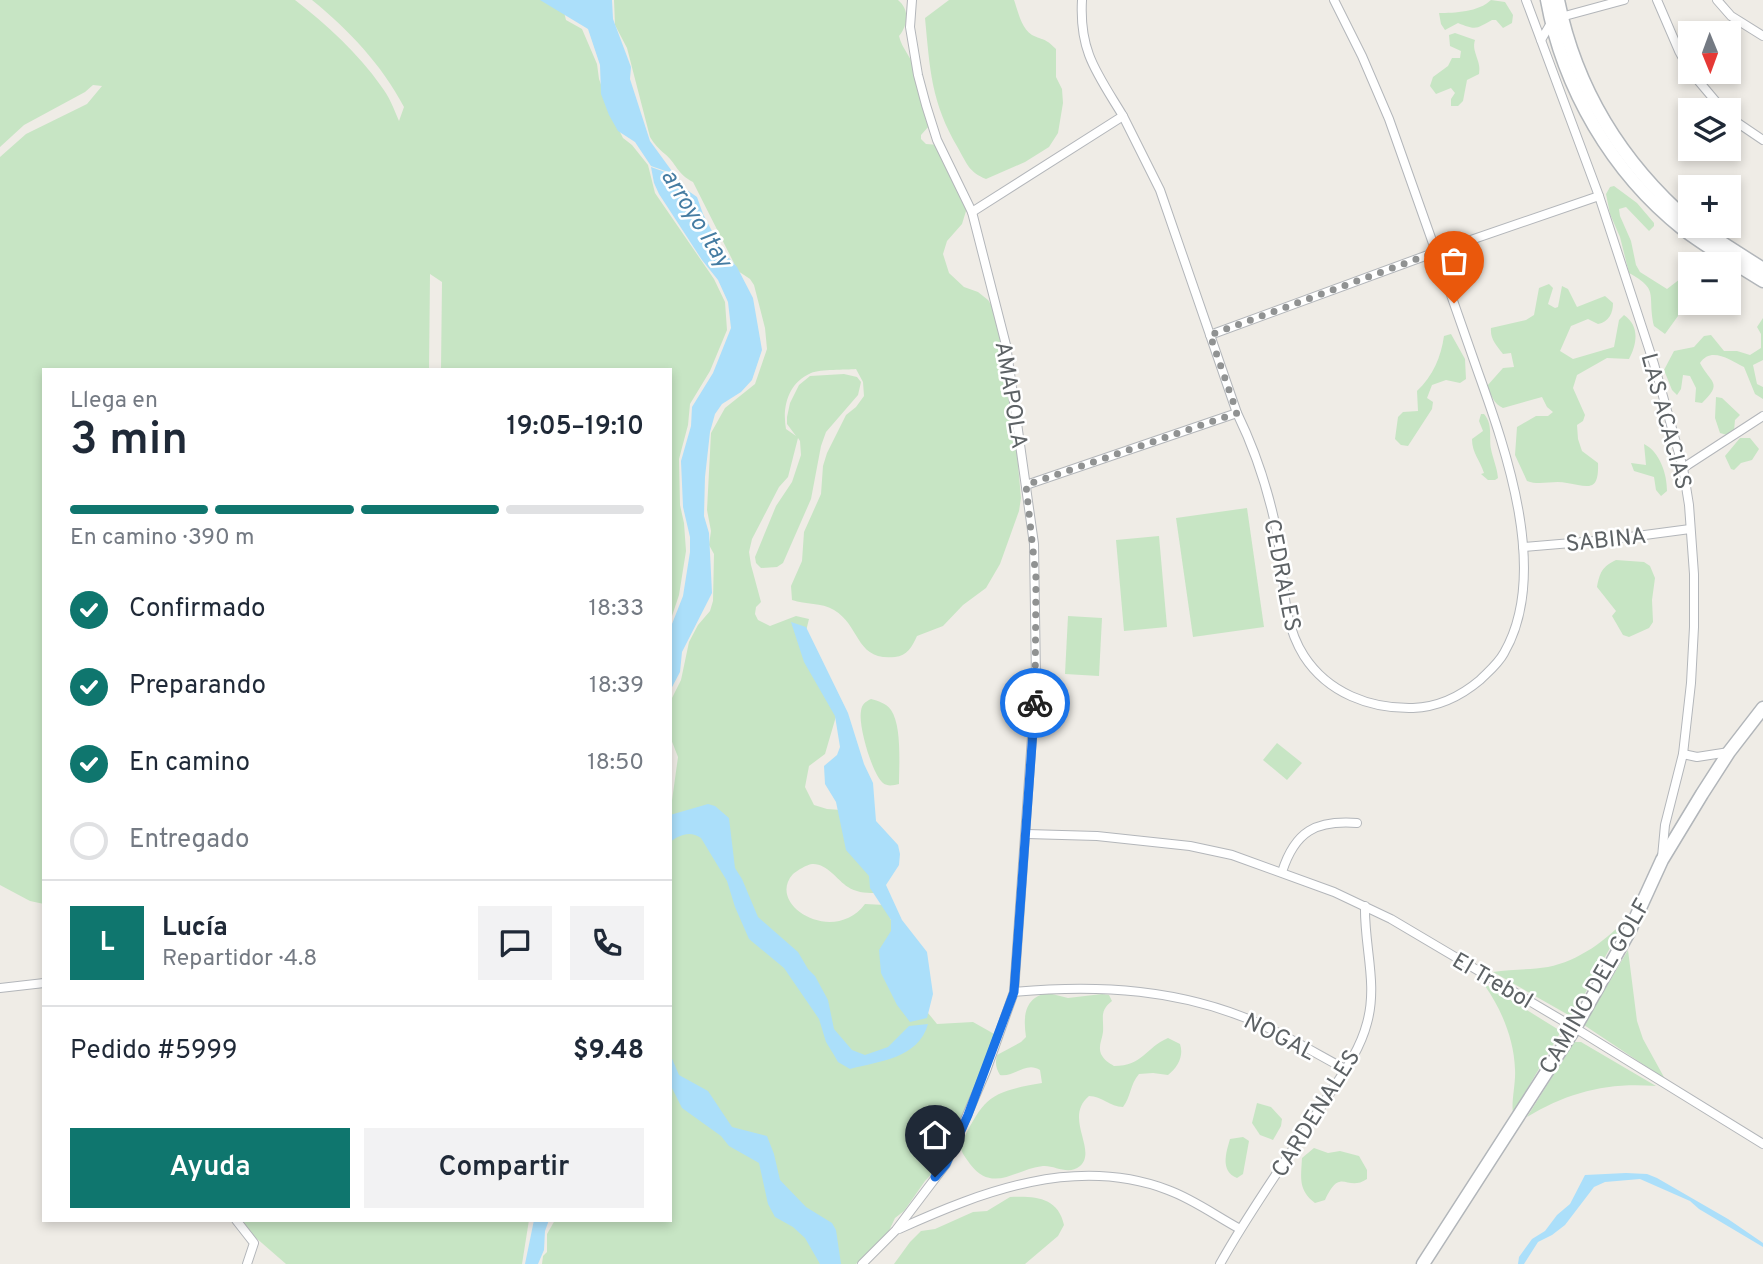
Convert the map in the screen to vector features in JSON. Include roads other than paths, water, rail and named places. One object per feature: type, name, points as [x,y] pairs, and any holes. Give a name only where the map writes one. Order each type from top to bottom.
[{"type":"street","name":"AMAPOLA","points":[[862,1264],[896,1230],[946,1164],[986,1071],[1014,992],[1036,680],[1036,578],[1006,345],[972,212],[937,140],[926,105],[910,27],[912,0]]},
{"type":"street","name":"CEDRALES","points":[[1082,0],[1081,20],[1090,62],[1122,116],[1160,190],[1237,413],[1250,442],[1274,521],[1289,626],[1304,655],[1331,685],[1350,696],[1396,708],[1419,708],[1442,703],[1471,688],[1494,667],[1505,652],[1515,629],[1523,586],[1523,547],[1518,502],[1510,466],[1389,119],[1334,0]]},
{"type":"street","name":"LAS ACACIAS","points":[[1526,0],[1600,196],[1654,364],[1683,468],[1694,574],[1694,627],[1683,754],[1664,825],[1662,860]]},
{"type":"street","points":[[1547,0],[1590,96],[1610,132],[1647,179],[1678,210]]},
{"type":"street","points":[[1558,0],[1556,20],[1576,91],[1596,129],[1619,162],[1638,185],[1682,228],[1763,281]]},
{"type":"street","points":[[1534,19],[1556,20],[1624,0]]},
{"type":"street","points":[[1657,0],[1678,49]]},
{"type":"street","points":[[1717,0],[1731,16],[1763,36]]},
{"type":"street","points":[[1541,40],[1556,20]]},
{"type":"street","points":[[1702,84],[1713,98]]},
{"type":"street","points":[[972,212],[1122,116]]},
{"type":"street","points":[[1741,125],[1763,140]]},
{"type":"street","points":[[1210,335],[1436,252],[1600,196]]},
{"type":"street","points":[[1715,238],[1763,269]]},
{"type":"street","points":[[1026,485],[1237,413]]},
{"type":"street","points":[[1683,468],[1763,416]]},
{"type":"street","name":"SABINA","points":[[1523,547],[1690,529]]},
{"type":"street","name":"CAMINO DEL GOLF","points":[[1423,1264],[1575,1028],[1630,930],[1662,860],[1729,752],[1763,708]]},
{"type":"street","points":[[1683,754],[1697,757],[1729,752]]},
{"type":"street","points":[[1282,872],[1289,853],[1310,830],[1320,824],[1334,821],[1357,823]]},
{"type":"street","name":"El Trebol","points":[[1027,834],[1097,836],[1177,844],[1232,855],[1334,892],[1365,906],[1575,1028],[1763,1144]]},
{"type":"street","name":"CARDENALES","points":[[1220,1264],[1240,1228],[1359,1047],[1371,1000],[1371,965],[1365,906]]},
{"type":"street","points":[[0,988],[42,983]]},
{"type":"street","name":"NOGAL","points":[[1014,992],[1080,988],[1163,993],[1214,1006],[1262,1025],[1345,1069]]},
{"type":"street","points":[[896,1230],[963,1201],[1030,1181],[1059,1176],[1117,1179],[1170,1191],[1240,1228]]},
{"type":"street","points":[[238,1222],[254,1243],[247,1264]]},
{"type":"water","points":[[540,0],[612,0],[613,19],[631,67],[630,79],[650,141],[674,174],[651,166],[635,142],[618,131],[601,94],[600,65],[588,29]]},
{"type":"water","name":"arroyo Itay","points":[[651,167],[676,176],[687,190],[697,197],[722,250],[737,267],[753,298],[762,350],[752,380],[741,392],[722,404],[715,414],[710,432],[704,516],[709,533],[712,593],[682,652],[680,672],[672,687],[672,624],[683,596],[690,552],[690,537],[683,507],[681,461],[691,426],[692,407],[713,373],[731,328],[728,302],[718,280],[702,260],[654,183]]},
{"type":"water","points":[[791,622],[806,627],[848,713],[873,783],[876,821],[898,845],[899,865],[886,885],[902,920],[927,952],[933,994],[927,1018],[910,1022],[897,1005],[881,973],[879,950],[891,931],[891,920],[870,888],[869,876],[846,850],[836,802],[825,784],[824,766],[837,755],[840,747],[835,716],[804,662]]},
{"type":"water","points":[[708,804],[715,806],[729,818],[735,868],[758,917],[798,952],[815,976],[828,1000],[834,1029],[852,1050],[865,1055],[888,1047],[909,1026],[928,1024],[916,1045],[896,1057],[850,1069],[838,1062],[826,1042],[819,1019],[784,968],[749,939],[727,881],[701,838],[685,834],[672,841],[672,814]]},
{"type":"water","points":[[672,1059],[679,1075],[708,1091],[732,1127],[767,1136],[780,1180],[806,1207],[832,1223],[836,1230],[841,1264],[820,1264],[805,1238],[793,1227],[775,1217],[768,1204],[759,1163],[729,1146],[721,1136],[682,1108],[672,1088]]},
{"type":"water","points":[[1647,1174],[1657,1178],[1728,1219],[1763,1243],[1763,1247],[1690,1201],[1640,1179],[1605,1182],[1594,1187],[1565,1225],[1538,1242],[1524,1264],[1518,1264],[1519,1257],[1532,1239],[1545,1231],[1570,1204],[1585,1175]]},
{"type":"water","points":[[534,1222],[548,1222],[544,1250],[538,1264],[525,1264]]}]
